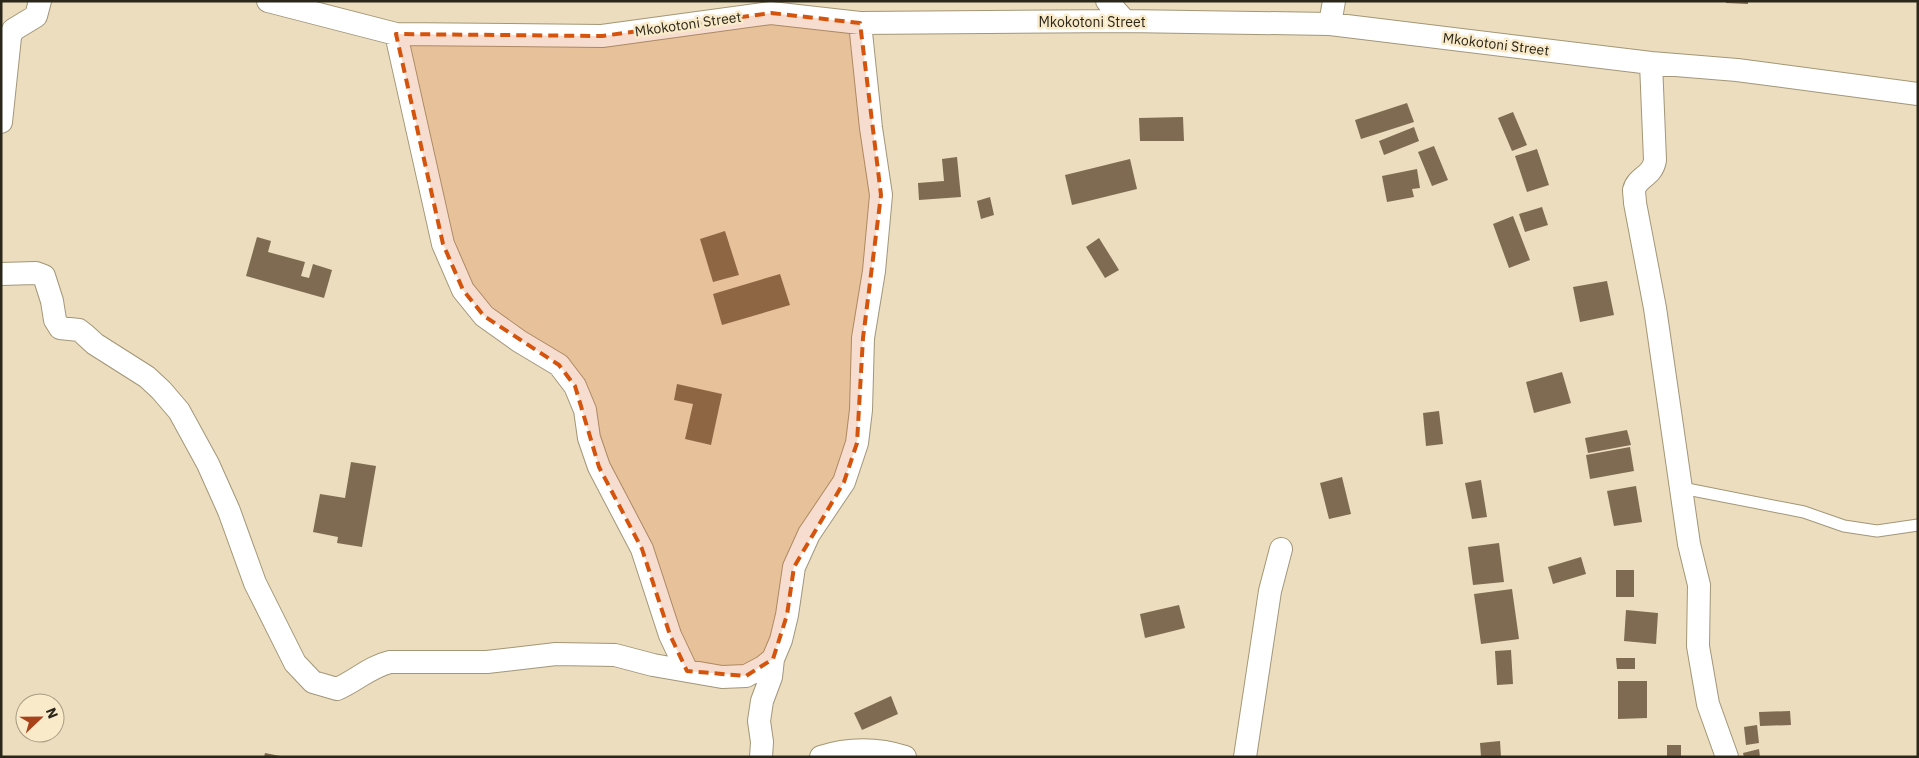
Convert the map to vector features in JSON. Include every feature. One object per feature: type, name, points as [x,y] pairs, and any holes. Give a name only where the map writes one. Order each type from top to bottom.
[{"type":"street","points":[[1,122],[10,37],[13,30],[36,16],[40,1]]},
{"type":"street","name":"Mkokotoni Street","points":[[268,1],[396,34],[602,36],[771,13],[860,23],[1125,21],[1330,24],[1650,63],[1737,70],[1918,94]]},
{"type":"street","points":[[1107,1],[1125,21]]},
{"type":"street","points":[[1330,24],[1334,1]]},
{"type":"street","points":[[761,757],[762,742],[759,721],[762,701],[771,678],[773,659],[781,640],[787,615],[794,567],[809,534],[844,482],[857,442],[861,410],[863,338],[874,271],[881,194],[871,128],[860,23]]},
{"type":"street","points":[[396,34],[443,244],[463,290],[484,316],[519,341],[559,365],[575,386],[585,410],[589,438],[599,467],[642,549],[670,635],[687,671]]},
{"type":"street","points":[[1650,63],[1655,160],[1654,167],[1634,189],[1635,203],[1655,308],[1689,544],[1698,585],[1698,646],[1708,704],[1727,757]]},
{"type":"street","points":[[1,274],[36,273],[44,276],[52,301],[55,320],[60,328],[79,330],[95,344],[147,377],[179,411],[208,464],[229,511],[255,583],[295,663],[313,682],[337,689],[350,684],[377,665],[390,662],[487,662],[556,654],[615,655],[722,677],[746,676],[773,659]]},
{"type":"street","points":[[1245,757],[1270,591],[1281,549]]},
{"type":"street","points":[[821,757],[836,752],[860,750],[906,757]]},
{"type":"lane","points":[[1682,488],[1804,512],[1844,526],[1877,531],[1918,525]]},
{"type":"highlighted area","points":[[771,13],[860,23],[881,195],[863,338],[857,443],[844,482],[794,567],[787,615],[773,659],[746,676],[687,671],[670,635],[642,549],[599,467],[575,386],[559,365],[484,316],[463,290],[443,244],[396,34],[602,36]]},
{"type":"building","points":[[1726,1],[1748,1],[1748,4],[1726,3]]},
{"type":"building","points":[[1407,103],[1414,122],[1361,139],[1355,120]]},
{"type":"building","points":[[1513,112],[1527,145],[1512,151],[1498,118]]},
{"type":"building","points":[[1183,117],[1184,141],[1140,141],[1139,118]]},
{"type":"building","points":[[1414,127],[1419,141],[1384,155],[1379,141]]},
{"type":"building","points":[[1434,146],[1448,180],[1432,186],[1418,152]]},
{"type":"building","points":[[1537,149],[1549,185],[1527,192],[1515,156]]},
{"type":"building","points":[[957,157],[961,197],[919,200],[918,183],[944,181],[942,159]]},
{"type":"building","points":[[1130,159],[1137,189],[1072,205],[1065,175]]},
{"type":"building","points":[[1417,169],[1420,188],[1412,189],[1414,197],[1387,202],[1382,176]]},
{"type":"building","points":[[990,197],[994,215],[981,219],[977,201]]},
{"type":"building","points":[[1542,207],[1548,225],[1525,232],[1519,214]]},
{"type":"building","points":[[1513,216],[1530,260],[1509,268],[1493,224]]},
{"type":"building","points":[[725,231],[739,275],[713,282],[700,239]]},
{"type":"building","points":[[257,237],[271,241],[268,252],[305,262],[301,276],[309,278],[313,264],[332,270],[324,298],[246,276]]},
{"type":"building","points":[[1099,238],[1119,270],[1105,278],[1086,247]]},
{"type":"building","points":[[780,274],[790,305],[722,325],[713,294]]},
{"type":"building","points":[[1607,281],[1614,315],[1580,322],[1573,287]]},
{"type":"building","points":[[1562,372],[1571,403],[1534,413],[1526,382]]},
{"type":"building","points":[[677,384],[722,394],[711,445],[685,439],[693,404],[674,400]]},
{"type":"building","points":[[1439,411],[1443,444],[1426,446],[1423,413]]},
{"type":"building","points":[[1627,430],[1631,445],[1588,453],[1585,438]]},
{"type":"building","points":[[1630,447],[1634,471],[1590,479],[1586,455]]},
{"type":"building","points":[[351,462],[376,466],[362,547],[337,543],[338,537],[313,532],[320,494],[345,498]]},
{"type":"building","points":[[1342,477],[1351,514],[1329,519],[1320,483]]},
{"type":"building","points":[[1481,480],[1487,517],[1472,519],[1465,483]]},
{"type":"building","points":[[1636,486],[1642,522],[1614,526],[1607,491]]},
{"type":"building","points":[[1499,543],[1504,582],[1473,585],[1468,547]]},
{"type":"building","points":[[1581,557],[1586,574],[1553,584],[1548,567]]},
{"type":"building","points":[[1616,570],[1634,570],[1634,597],[1616,597]]},
{"type":"building","points":[[1512,589],[1519,639],[1481,644],[1474,594]]},
{"type":"building","points":[[1179,605],[1185,628],[1145,638],[1140,614]]},
{"type":"building","points":[[1626,610],[1658,613],[1656,644],[1624,641]]},
{"type":"building","points":[[1511,650],[1513,684],[1497,685],[1495,651]]},
{"type":"building","points":[[1616,658],[1635,658],[1635,669],[1617,669]]},
{"type":"building","points":[[1618,681],[1647,681],[1647,718],[1618,719]]},
{"type":"building","points":[[891,696],[898,714],[862,730],[854,713]]},
{"type":"building","points":[[1790,711],[1791,725],[1760,726],[1759,712]]},
{"type":"building","points":[[1757,725],[1759,743],[1746,745],[1744,727]]},
{"type":"building","points":[[1500,741],[1501,757],[1481,757],[1480,743]]},
{"type":"building","points":[[1667,745],[1681,745],[1681,757],[1667,757]]},
{"type":"building","points":[[1759,749],[1760,757],[1744,757],[1743,753]]},
{"type":"building","points":[[265,753],[280,756],[280,757],[264,757]]}]
